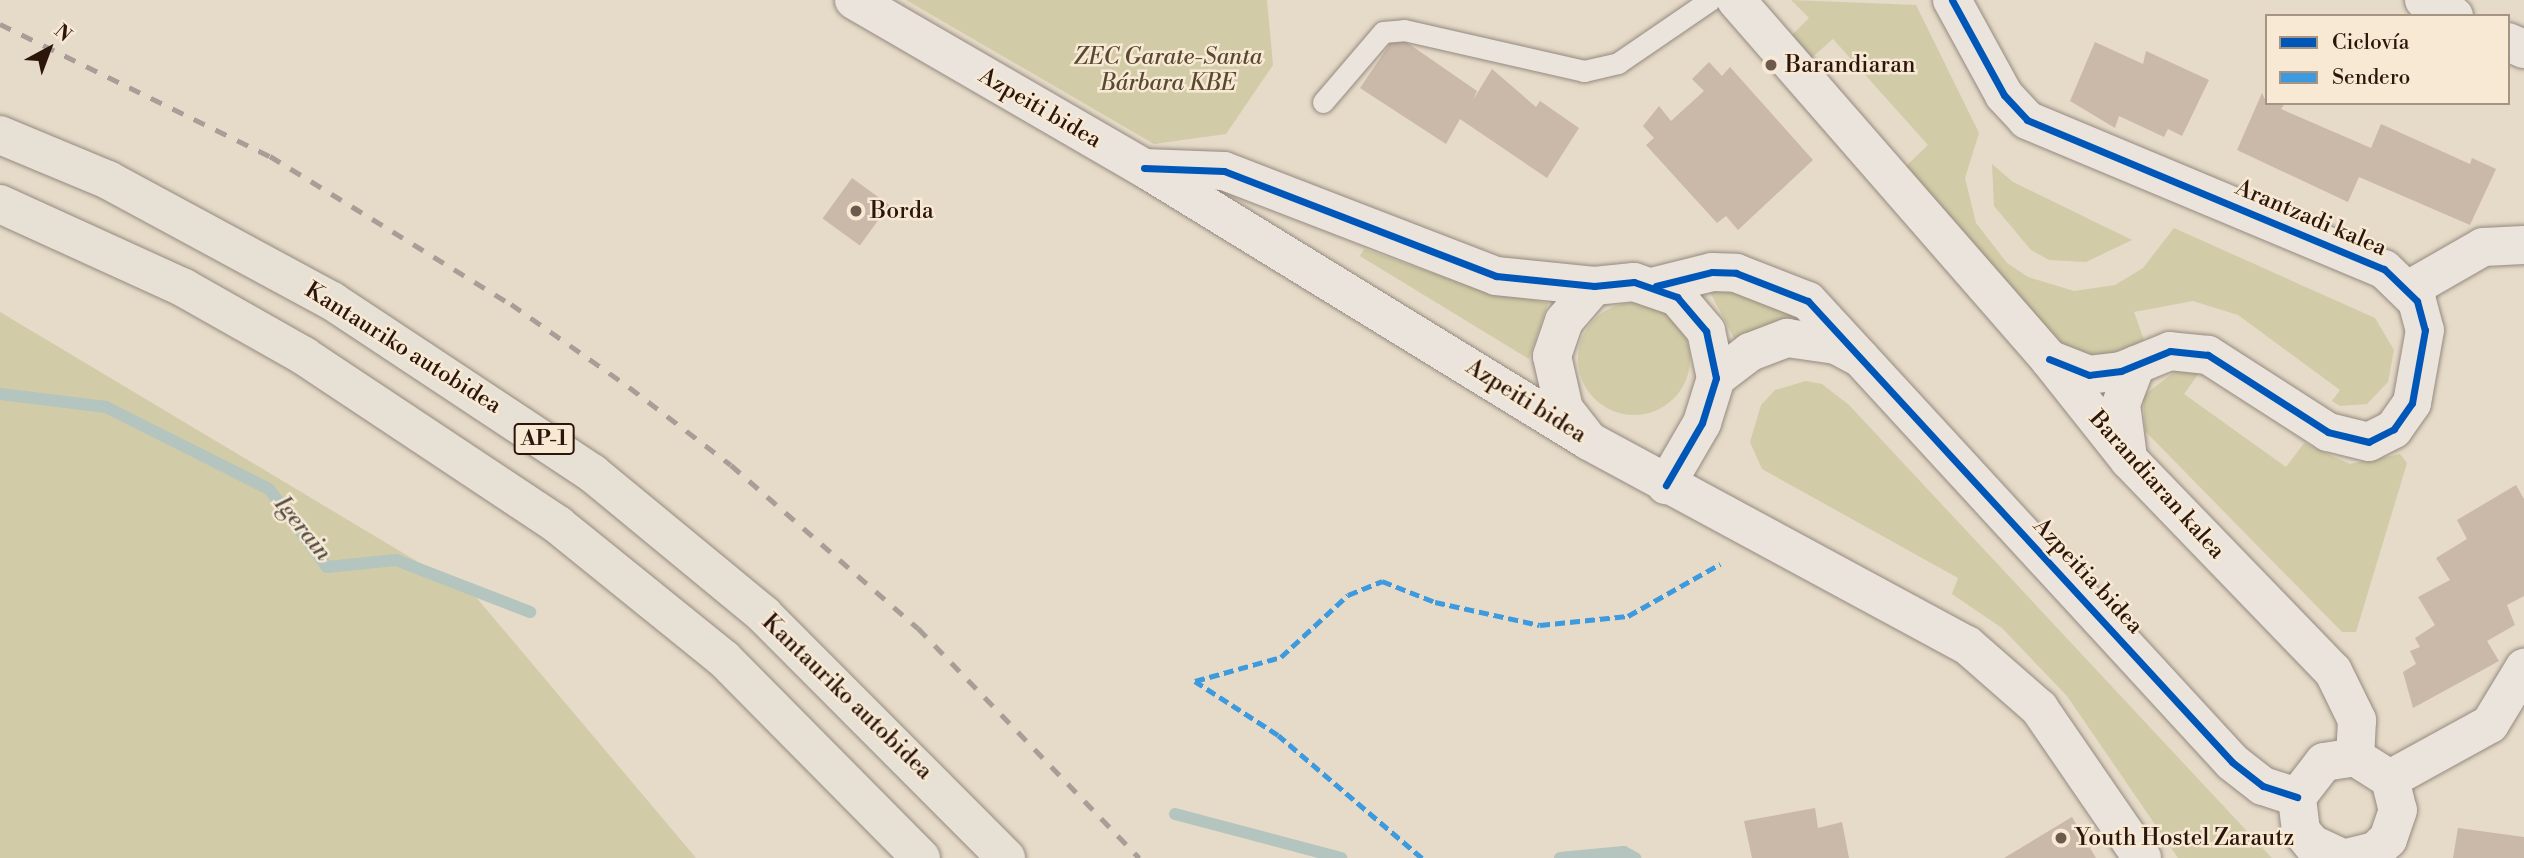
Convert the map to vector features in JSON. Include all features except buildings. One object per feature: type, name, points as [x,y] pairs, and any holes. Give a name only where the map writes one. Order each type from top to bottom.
[{"type":"highway","name":"Kantauriko autobidea","points":[[0,135],[108,180],[332,301],[592,473],[764,615],[1006,858]]},
{"type":"highway","name":"AP-1","points":[[0,204],[184,288],[304,356],[558,525],[724,659],[921,858]]},
{"type":"street","name":"Azpeiti bidea","points":[[854,0],[1144,168],[1590,441],[1666,485],[1966,645],[2039,708],[2142,858]]},
{"type":"street","name":"Barandiaran kalea","points":[[1736,0],[2049,359],[2129,460],[2333,671],[2357,720],[2355,757]]},
{"type":"street","name":"Arantzadi kalea","points":[[1952,0],[2004,95],[2027,120],[2384,269],[2408,290],[2425,330],[2418,380],[2404,418],[2368,442],[2328,432],[2208,355],[2170,351],[2136,365],[2089,375],[2049,359]]},
{"type":"street","points":[[2424,0],[2450,14]]},
{"type":"street","points":[[1144,168],[1224,171],[1496,276],[1594,286],[1656,286],[1695,313],[1713,351],[1716,378],[1702,423],[1666,485]]},
{"type":"street","points":[[2408,290],[2483,247],[2524,245]]},
{"type":"street","name":"Azpeitia bidea","points":[[1656,286],[1712,272],[1760,278],[1808,301],[2232,762],[2263,786],[2297,797]]},
{"type":"street","points":[[1590,441],[1564,409],[1552,356],[1564,321],[1594,286]]},
{"type":"street","points":[[1716,378],[1750,352],[1787,338],[1836,345],[1866,361]]},
{"type":"street","points":[[2129,460],[2121,404],[2136,365]]},
{"type":"street","points":[[2390,779],[2490,724],[2524,668]]},
{"type":"street","points":[[2355,757],[2390,779],[2395,825],[2360,856],[2326,854],[2301,831],[2297,797],[2324,761],[2355,757]]},
{"type":"lane","points":[[1323,102],[1383,32],[1404,30],[1584,71],[1618,63],[1710,0]]},
{"type":"green space","name":"ZEC Garate-Santa Bárbara KBE","points":[[906,0],[1267,0],[1273,65],[1226,134],[1154,144]]},
{"type":"green space","points":[[1791,0],[1916,5],[1979,133],[1965,178],[1976,223],[2007,263],[2028,277],[2074,291],[2115,285],[2143,268],[2174,228],[2375,318],[2394,350],[2388,382],[2367,404],[2340,406],[2332,401],[2340,390],[2238,315],[2193,301],[2134,312],[2144,340],[2132,347],[2094,359],[2059,344],[1905,167],[1928,145],[1833,39],[1809,60],[1789,38],[1809,18]]},
{"type":"green space","points":[[1992,164],[2013,182],[2132,240],[2086,262],[2049,260],[2031,250],[1994,206]]},
{"type":"green space","points":[[1364,249],[1484,291],[1548,303],[1529,359],[1360,256]]},
{"type":"green space","points":[[1708,288],[1726,288],[1796,315],[1735,340]]},
{"type":"green space","points":[[1634,303],[1655,308],[1673,320],[1685,338],[1690,359],[1685,380],[1673,398],[1655,410],[1634,415],[1613,410],[1595,398],[1583,380],[1578,359],[1583,338],[1595,320],[1613,308]]},
{"type":"green space","points":[[0,312],[475,596],[696,858],[0,858]]},
{"type":"green space","points":[[2177,370],[2199,373],[2184,394],[2286,467],[2304,443],[2350,464],[2400,454],[2407,463],[2356,632],[2342,632],[2145,431],[2143,396]]},
{"type":"green space","points":[[1806,381],[1822,384],[1849,405],[2272,858],[2178,858],[2067,696],[2002,628],[1952,594],[1958,578],[1762,469],[1750,442],[1761,405],[1775,390]]},
{"type":"waterway","name":"Igerain","points":[[0,394],[106,407],[269,489],[327,567],[396,560],[530,612]]},
{"type":"waterway","name":"Igerain","points":[[1175,814],[1341,858]]},
{"type":"waterway","name":"Igerain","points":[[1560,858],[1624,852],[1635,858]]},
{"type":"railway","points":[[0,24],[270,156],[511,304],[629,387],[731,465],[918,628],[1139,858]]},
{"type":"marked path","points":[[1422,858],[1278,735],[1195,681],[1281,657],[1348,595],[1382,581],[1435,602],[1540,625],[1628,616],[1720,564]]},
{"type":"cycle path","points":[[1952,0],[2004,95],[2027,120],[2384,269],[2417,301],[2425,330],[2412,403],[2394,429],[2369,442],[2328,432],[2208,355],[2170,351],[2121,371],[2089,375],[2049,359]]},
{"type":"cycle path","points":[[1144,168],[1224,171],[1496,276],[1594,286],[1634,282],[1677,297],[1706,331],[1716,378],[1702,423],[1666,485]]},
{"type":"cycle path","points":[[1656,286],[1712,272],[1736,273],[1808,301],[2232,762],[2263,786],[2297,797]]},
{"type":"place","name":"Barandiaran","points":[[1771,65]]},
{"type":"place","name":"Borda","points":[[856,211]]},
{"type":"place","name":"Youth Hostel Zarautz","points":[[2061,838]]}]
